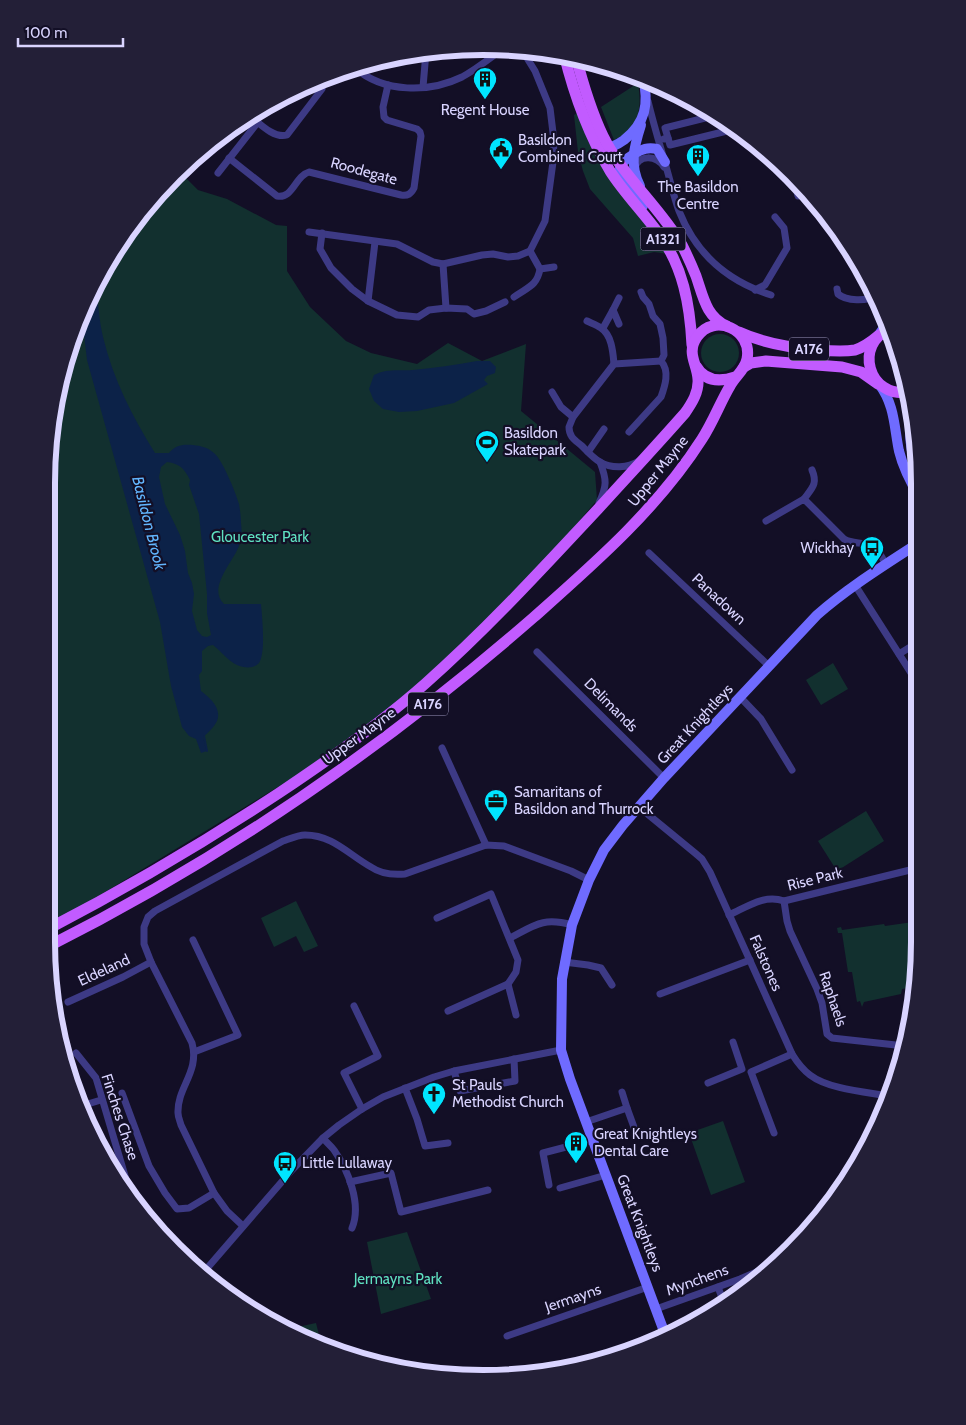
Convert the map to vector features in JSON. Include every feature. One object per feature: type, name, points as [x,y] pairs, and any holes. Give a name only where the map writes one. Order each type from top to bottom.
[{"type":"main road","name":"A1321","points":[[567,63],[581,113],[595,143],[619,184],[660,235],[675,262],[684,285],[690,312],[692,352]]},
{"type":"main road","name":"A1321","points":[[579,66],[590,105],[610,148],[682,245],[710,312],[719,321],[734,329]]},
{"type":"main road","name":"A176","points":[[692,352],[696,339],[705,329],[712,326],[723,325],[757,340],[777,346],[832,351],[855,350],[868,344],[883,333]]},
{"type":"main road","points":[[734,329],[744,338],[747,346],[748,356],[744,367]]},
{"type":"main road","points":[[878,336],[872,348],[870,360],[873,374],[878,384]]},
{"type":"main road","name":"Upper Mayne","points":[[55,925],[169,863],[231,825],[342,750],[418,690],[459,653],[529,584],[685,414],[694,400],[697,387],[698,378],[692,352]]},
{"type":"main road","name":"A176","points":[[744,367],[755,362],[770,361],[842,367],[861,372],[878,384],[892,391],[901,393]]},
{"type":"main road","points":[[694,364],[698,371],[715,381],[724,381],[735,377]]},
{"type":"main road","name":"Upper Mayne","points":[[55,943],[165,883],[333,775],[382,739],[488,655],[559,595],[642,516],[697,447],[711,424],[728,388],[744,367]]},
{"type":"street","points":[[362,73],[388,84],[405,87],[440,85],[461,77],[493,55]]},
{"type":"street","points":[[309,232],[397,244],[433,262],[443,264],[482,255],[518,256],[530,251],[545,221],[549,199],[554,141],[550,108],[535,72],[527,58]]},
{"type":"street","points":[[423,87],[425,59]]},
{"type":"street","name":"Roodegate","points":[[229,158],[277,196],[287,194],[302,176],[310,172],[401,195],[410,194],[414,188],[420,132],[417,129],[387,120],[384,117],[383,107],[388,84]]},
{"type":"street","points":[[218,173],[258,122],[277,135],[287,135],[322,89],[321,87]]},
{"type":"street","points":[[645,88],[644,112],[633,154],[634,169],[638,183],[646,196]]},
{"type":"street","points":[[645,88],[678,209],[690,234],[712,262],[724,272],[737,281],[770,295]]},
{"type":"street","points":[[595,143],[600,148],[610,148],[619,143],[640,123],[644,112]]},
{"type":"street","points":[[706,118],[665,128],[670,145],[727,131]]},
{"type":"street","points":[[658,140],[668,138]]},
{"type":"street","points":[[660,235],[624,180],[620,170],[625,160],[646,148],[654,148],[665,162]]},
{"type":"street","points":[[634,169],[636,163],[649,157],[655,159],[663,166],[670,181]]},
{"type":"street","points":[[755,290],[766,285],[787,248],[784,228],[775,217]]},
{"type":"street","points":[[322,233],[320,249],[331,268],[352,289],[368,301],[397,315],[418,317],[429,310],[446,308],[467,309],[474,314],[486,311],[505,302]]},
{"type":"street","points":[[368,301],[375,242]]},
{"type":"street","points":[[514,296],[535,283],[538,278],[540,268],[530,251]]},
{"type":"street","points":[[443,264],[446,308]]},
{"type":"street","points":[[540,268],[554,267]]},
{"type":"street","points":[[837,289],[838,294],[844,298],[869,299]]},
{"type":"street","points":[[641,292],[642,297],[649,304],[653,316],[660,324],[664,356],[661,362]]},
{"type":"street","points":[[603,328],[619,298]]},
{"type":"street","points":[[613,310],[619,324]]},
{"type":"street","points":[[587,321],[603,328],[610,341],[614,364],[573,417],[569,427],[570,435],[600,462],[616,467],[628,466],[645,456]]},
{"type":"street","points":[[878,336],[882,330]]},
{"type":"street","points":[[614,364],[661,362],[665,366],[664,390],[661,397],[630,432]]},
{"type":"street","points":[[878,384],[884,390],[890,404],[902,462],[911,482]]},
{"type":"street","points":[[552,392],[561,407],[573,417]]},
{"type":"street","points":[[588,452],[604,429]]},
{"type":"street","points":[[586,522],[604,492],[606,479],[600,462]]},
{"type":"street","points":[[766,521],[804,499],[815,484],[812,470]]},
{"type":"street","points":[[804,499],[844,539],[851,543],[868,545],[874,548],[886,564]]},
{"type":"street","name":"Great Knightleys","points":[[663,1330],[561,1050],[562,979],[572,925],[589,880],[604,850],[622,826],[664,778],[835,599],[911,548]]},
{"type":"street","name":"Panadown","points":[[649,553],[769,666]]},
{"type":"street","points":[[855,585],[911,673]]},
{"type":"street","points":[[899,654],[911,647]]},
{"type":"street","name":"Delimands","points":[[537,652],[664,778]]},
{"type":"street","points":[[741,698],[761,719],[792,770]]},
{"type":"street","points":[[442,748],[486,846]]},
{"type":"street","name":"Falstones","points":[[639,807],[702,860],[710,872],[792,1054],[800,1065],[810,1076],[835,1087],[882,1095]]},
{"type":"street","points":[[243,1226],[227,1211],[214,1193],[181,1124],[178,1113],[180,1101],[192,1069],[194,1052],[192,1043],[151,962],[144,944],[144,927],[148,917],[155,911],[283,841],[304,834],[329,839],[348,850],[371,868],[394,875],[405,874],[486,846],[504,846],[571,871],[589,880]]},
{"type":"street","name":"Rise Park","points":[[729,915],[760,900],[777,899],[784,901],[910,870]]},
{"type":"street","points":[[438,918],[491,894],[518,960],[516,972],[508,984],[448,1011]]},
{"type":"street","name":"Raphaels","points":[[784,901],[790,931],[822,1003],[827,1034],[832,1038],[898,1045]]},
{"type":"street","points":[[510,938],[546,921],[558,921],[572,925]]},
{"type":"street","points":[[194,940],[238,1035],[194,1052]]},
{"type":"street","points":[[660,994],[750,960]]},
{"type":"street","name":"Eldeland","points":[[68,1002],[151,962]]},
{"type":"street","points":[[564,962],[601,968],[612,985]]},
{"type":"street","points":[[508,984],[516,1015]]},
{"type":"street","points":[[354,1006],[378,1056],[344,1073],[362,1109]]},
{"type":"street","points":[[733,1042],[742,1069]]},
{"type":"street","points":[[207,1269],[292,1170],[323,1138],[362,1109],[405,1088],[454,1071],[561,1050]]},
{"type":"street","name":"Finches Chase","points":[[76,1053],[96,1078],[125,1177]]},
{"type":"street","points":[[708,1083],[742,1069],[752,1072],[792,1054]]},
{"type":"street","points":[[454,1071],[460,1091],[515,1081],[514,1059]]},
{"type":"street","points":[[752,1072],[774,1133]]},
{"type":"street","points":[[405,1088],[425,1146],[448,1142]]},
{"type":"street","points":[[622,1092],[635,1130]]},
{"type":"street","points":[[122,1093],[149,1166],[177,1209],[189,1208],[214,1193]]},
{"type":"street","points":[[87,1104],[101,1100]]},
{"type":"street","points":[[586,1122],[627,1108]]},
{"type":"street","points":[[323,1138],[334,1149],[350,1182],[356,1214],[352,1228]]},
{"type":"street","points":[[549,1185],[543,1153],[593,1140]]},
{"type":"street","points":[[350,1182],[391,1172],[401,1212],[488,1190]]},
{"type":"street","points":[[560,1188],[606,1175]]},
{"type":"street","name":"Mynchens","points":[[656,1309],[757,1271]]},
{"type":"street","name":"Jermayns","points":[[507,1336],[648,1287]]},
{"type":"street","points":[[718,1287],[722,1297]]},
{"type":"green space","points":[[638,85],[640,101],[634,123],[623,135],[614,140],[601,107]]},
{"type":"green space","points":[[579,112],[668,254],[654,252],[638,256],[633,238],[590,189],[578,152],[574,115]]},
{"type":"green space","name":"Gloucester Park","points":[[186,178],[198,190],[227,199],[276,225],[287,226],[287,271],[310,307],[346,341],[371,353],[417,364],[448,343],[482,361],[526,344],[521,411],[595,472],[597,500],[528,581],[426,680],[314,765],[87,903],[55,920],[55,483],[56,455],[63,400],[78,345],[99,294],[112,269],[143,222],[174,186]]},
{"type":"green space","points":[[720,334],[734,339],[739,353],[734,367],[720,372],[706,367],[701,353],[706,339]]},
{"type":"green space","points":[[833,663],[848,689],[821,705],[806,680]]},
{"type":"green space","points":[[866,811],[884,841],[837,871],[818,841]]},
{"type":"green space","points":[[296,901],[318,946],[304,952],[296,936],[274,947],[261,918]]},
{"type":"green space","points":[[911,922],[908,988],[902,989],[901,994],[864,1002],[862,1007],[860,1001],[857,1002],[852,972],[848,972],[842,933],[838,933],[837,928],[841,927],[842,930],[884,924],[885,926]]},
{"type":"green space","points":[[723,1121],[745,1182],[711,1195],[689,1133]]},
{"type":"green space","name":"Jermayns Park","points":[[407,1232],[431,1299],[381,1314],[367,1242]]},
{"type":"green space","points":[[316,1323],[319,1335],[316,1336],[297,1327]]},
{"type":"water","points":[[98,297],[103,337],[112,368],[139,426],[155,453],[169,453],[177,447],[186,445],[209,449],[221,462],[239,504],[242,529],[241,540],[223,575],[218,590],[224,604],[261,604],[263,634],[261,658],[259,663],[254,666],[240,666],[213,645],[208,646],[202,651],[202,671],[199,675],[201,691],[217,708],[218,716],[217,721],[203,737],[207,751],[201,753],[196,739],[189,736],[182,727],[171,686],[160,622],[87,360],[84,331]],"holes":[[[167,462],[178,465],[184,470],[190,480],[189,485],[199,514],[207,594],[207,613],[211,635],[207,637],[202,636],[197,630],[192,611],[194,594],[188,573],[185,551],[180,535],[165,504],[159,477],[161,467]]]},
{"type":"water","points":[[490,361],[496,367],[495,373],[487,376],[484,380],[488,384],[454,403],[417,411],[399,412],[383,409],[374,401],[369,389],[374,375],[384,371],[421,369]]},
{"type":"waterway","name":"Basildon Brook","points":[[204,736],[207,751]]},
{"type":"place","name":"Regent House","points":[[485,100]]},
{"type":"place","name":"Basildon Combined Court","points":[[501,170]]},
{"type":"place","name":"The Basildon Centre","points":[[698,177]]},
{"type":"place","name":"Basildon Skatepark","points":[[487,463]]},
{"type":"place","name":"Wickhay","points":[[872,569]]},
{"type":"place","name":"Samaritans of Basildon and Thurrock","points":[[496,822]]},
{"type":"place","name":"St Pauls Methodist Church","points":[[434,1115]]},
{"type":"place","name":"Great Knightleys Dental Care","points":[[576,1164]]},
{"type":"place","name":"Little Lullaway","points":[[285,1184]]}]
